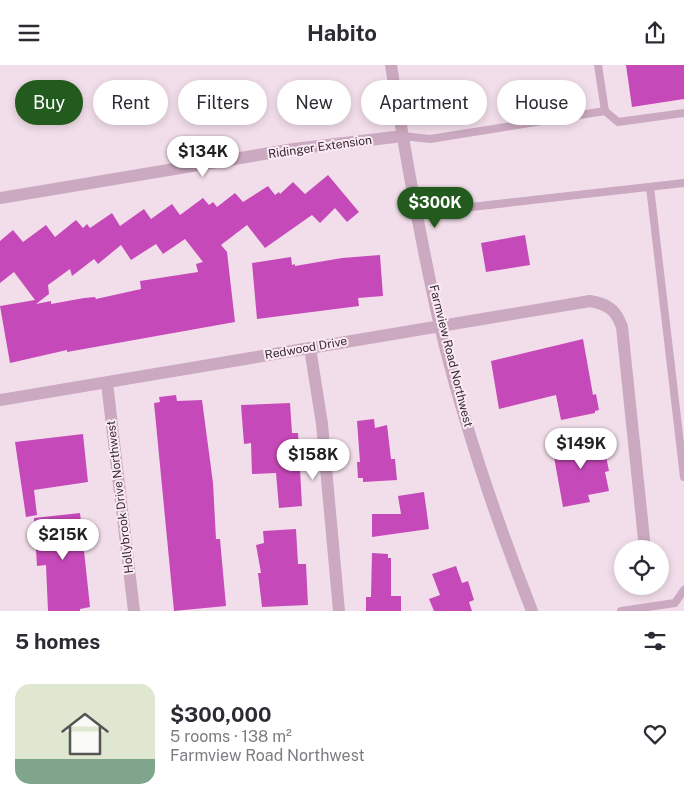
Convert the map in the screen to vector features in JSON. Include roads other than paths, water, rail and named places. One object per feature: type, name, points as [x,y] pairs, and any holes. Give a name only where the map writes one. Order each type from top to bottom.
[{"type":"street","name":"Farmview Road Northwest","points":[[391,65],[440,326],[464,412],[493,502],[532,611]]},
{"type":"street","name":"Ridinger Extension","points":[[0,198],[294,149],[403,136]]},
{"type":"street","name":"Redwood Drive","points":[[0,400],[590,301],[611,308],[618,317],[622,327],[645,540]]},
{"type":"street","points":[[310,347],[322,424],[339,611]]},
{"type":"street","name":"Hollybrook Drive Northwest","points":[[107,383],[134,611]]},
{"type":"lane","points":[[598,65],[605,111],[618,122],[684,113]]},
{"type":"lane","points":[[403,136],[430,139],[605,111]]},
{"type":"lane","points":[[418,213],[684,183]]},
{"type":"lane","points":[[650,187],[684,477]]},
{"type":"lane","points":[[621,611],[675,603],[684,590]]}]
